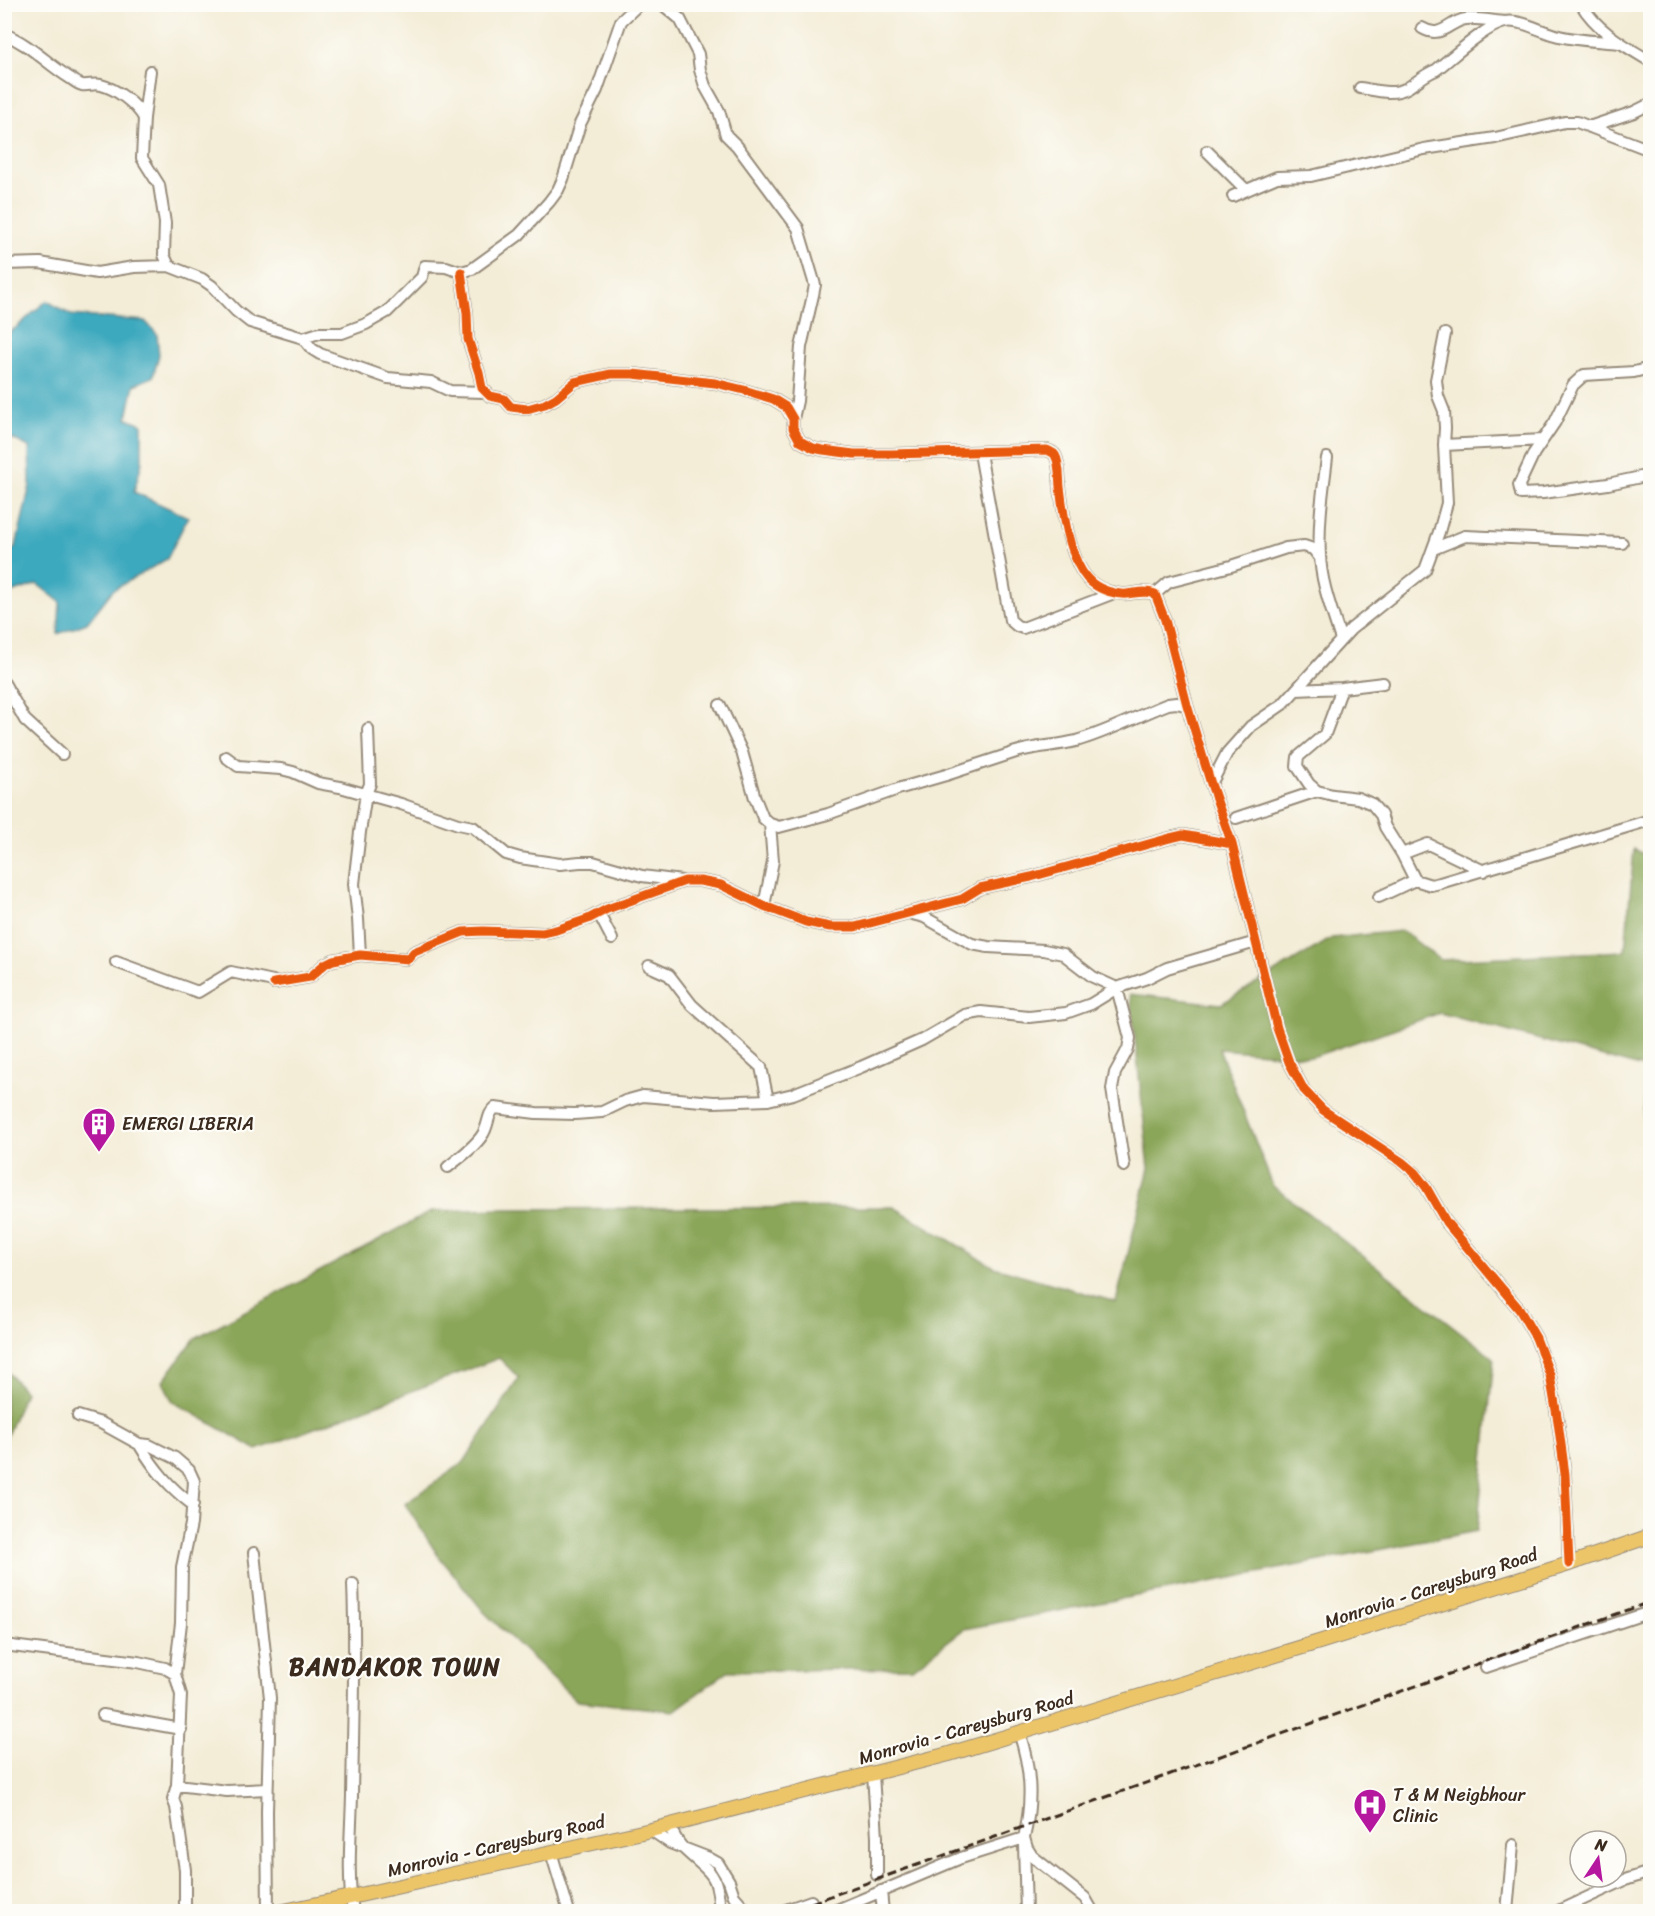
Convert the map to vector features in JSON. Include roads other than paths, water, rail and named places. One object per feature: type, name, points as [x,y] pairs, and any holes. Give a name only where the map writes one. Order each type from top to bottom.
[{"type":"main road","name":"Monrovia - Careysburg Road","points":[[279,1911],[352,1904],[551,1852],[651,1830],[949,1754],[1319,1642],[1650,1536]]},
{"type":"street","points":[[4,264],[40,262],[97,273],[134,267],[169,266],[202,279],[250,322],[303,338],[320,333],[342,333],[366,324],[387,312],[422,277],[425,266],[446,267],[461,272],[480,265],[519,235],[558,190],[580,124],[597,90],[621,21],[639,4]]},
{"type":"street","points":[[662,4],[680,20],[698,54],[705,86],[719,111],[726,135],[737,146],[798,228],[814,285],[801,347],[797,401],[793,419],[793,428],[800,441],[813,448],[854,454],[1047,450],[1056,456],[1067,531],[1080,568],[1093,584],[1114,593],[1155,594]]},
{"type":"street","points":[[1581,4],[1595,24],[1620,43],[1650,61]]},
{"type":"street","points":[[1422,28],[1428,32],[1437,32],[1455,22],[1469,19],[1529,25],[1557,36],[1620,43]]},
{"type":"street","points":[[1360,88],[1392,92],[1405,89],[1436,70],[1484,33],[1505,22]]},
{"type":"street","points":[[4,34],[23,43],[82,85],[98,84],[113,89],[136,107],[144,118]]},
{"type":"street","points":[[150,71],[142,158],[159,184],[165,223],[164,255],[169,266]]},
{"type":"street","points":[[1588,127],[1634,112],[1650,104]]},
{"type":"street","points":[[1233,196],[1277,177],[1311,176],[1424,148],[1495,138],[1565,122],[1577,122],[1650,150]]},
{"type":"street","points":[[1207,151],[1246,190]]},
{"type":"street","points":[[461,272],[468,339],[484,392]]},
{"type":"street","points":[[1211,784],[1227,753],[1251,726],[1283,704],[1341,640],[1369,614],[1425,570],[1447,503],[1444,411],[1438,396],[1436,380],[1445,334]]},
{"type":"street","points":[[303,338],[312,349],[320,354],[376,375],[431,382],[450,391],[484,392],[495,398],[504,399],[511,407],[527,409],[551,401],[575,381],[611,374],[633,374],[715,383],[744,390],[781,403],[793,419]]},
{"type":"street","points":[[1650,368],[1634,372],[1584,375],[1573,386],[1519,485],[1521,494],[1543,493],[1598,486],[1650,475]]},
{"type":"street","points":[[1444,445],[1543,440]]},
{"type":"street","points":[[980,453],[1010,620],[1023,628],[1114,593]]},
{"type":"street","points":[[1327,458],[1320,558],[1327,596],[1341,640]]},
{"type":"street","points":[[1433,549],[1466,536],[1622,543]]},
{"type":"street","points":[[1155,594],[1169,582],[1231,566],[1286,548],[1304,546],[1313,549],[1320,558]]},
{"type":"street","points":[[1155,594],[1165,620],[1211,784],[1232,844],[1277,1028],[1289,1062],[1304,1090],[1323,1110],[1415,1173],[1426,1187],[1446,1222],[1519,1310],[1536,1338],[1550,1375],[1558,1422],[1565,1474],[1569,1563]]},
{"type":"street","points":[[4,683],[25,720],[62,754]]},
{"type":"street","points":[[1296,690],[1383,683]]},
{"type":"street","points":[[1342,688],[1325,734],[1298,757],[1296,766],[1317,791],[1359,798],[1372,804],[1381,815],[1385,827],[1415,880]]},
{"type":"street","points":[[720,705],[742,752],[763,818],[779,827],[828,814],[901,788],[1028,748],[1054,746],[1096,735],[1168,704],[1176,702],[1187,705]]},
{"type":"street","points":[[360,955],[354,884],[366,794],[370,784],[368,729]]},
{"type":"street","points":[[226,757],[238,766],[293,772],[318,783],[366,794],[473,827],[506,854],[560,864],[593,862],[642,876],[721,885],[806,922],[830,927],[855,927],[909,914],[923,913],[962,900],[980,888],[1030,877],[1183,835],[1232,844]]},
{"type":"street","points":[[1236,818],[1317,791]]},
{"type":"street","points":[[1379,897],[1415,880],[1431,885],[1650,820]]},
{"type":"street","points":[[765,906],[773,861],[770,824]]},
{"type":"street","points":[[1402,854],[1428,844],[1484,871]]},
{"type":"street","points":[[116,962],[198,992],[231,972],[274,982],[310,977],[333,960],[360,955],[408,959],[414,952],[463,932],[543,933],[588,919],[608,909],[686,881]]},
{"type":"street","points":[[923,913],[972,944],[1044,950],[1063,954],[1093,976],[1117,988],[1130,1038],[1128,1048],[1115,1073],[1112,1089],[1124,1166]]},
{"type":"street","points":[[599,914],[612,939]]},
{"type":"street","points":[[448,1167],[471,1148],[483,1134],[491,1111],[495,1108],[536,1113],[575,1114],[602,1112],[643,1096],[714,1102],[768,1100],[793,1094],[861,1067],[922,1040],[965,1016],[981,1012],[1029,1017],[1066,1013],[1091,1004],[1117,988],[1147,978],[1167,968],[1256,942]]},
{"type":"street","points":[[649,966],[669,975],[692,1005],[761,1067],[768,1100]]},
{"type":"street","points":[[78,1416],[101,1423],[139,1444],[149,1445],[175,1458],[189,1470],[194,1481],[191,1524],[182,1567],[181,1623],[175,1674],[182,1695],[177,1785],[173,1799],[185,1869],[185,1911]]},
{"type":"street","points":[[139,1444],[166,1484],[193,1505]]},
{"type":"street","points":[[254,1553],[270,1698],[267,1790],[268,1911]]},
{"type":"street","points":[[352,1904],[355,1639],[353,1584]]},
{"type":"street","points":[[1486,1667],[1650,1612]]},
{"type":"street","points":[[4,1645],[138,1662],[165,1668],[175,1674]]},
{"type":"street","points":[[103,1715],[181,1730]]},
{"type":"street","points":[[1019,1732],[1029,1772],[1030,1815],[1024,1838],[1026,1911]]},
{"type":"street","points":[[873,1774],[877,1875]]},
{"type":"street","points":[[177,1785],[227,1791],[267,1790]]},
{"type":"street","points":[[668,1825],[682,1848],[702,1863],[714,1877],[720,1911]]},
{"type":"street","points":[[651,1830],[670,1843],[718,1863],[729,1881],[734,1896],[748,1911]]},
{"type":"street","points":[[832,1911],[961,1858],[1024,1838]]},
{"type":"street","points":[[1024,1838],[1032,1856],[1085,1898],[1093,1911]]},
{"type":"street","points":[[1507,1911],[1513,1845]]},
{"type":"street","points":[[551,1852],[568,1911]]},
{"type":"street","points":[[1556,1911],[1625,1880],[1650,1872]]},
{"type":"street","points":[[881,1891],[883,1911]]},
{"type":"street","points":[[780,1911],[811,1901]]},
{"type":"water","points":[[47,301],[71,315],[145,321],[157,334],[159,355],[153,377],[134,385],[127,418],[142,424],[142,462],[134,492],[188,517],[167,559],[113,590],[87,623],[58,634],[60,602],[37,584],[12,593],[4,600],[5,557],[16,546],[30,485],[29,447],[5,435],[5,335]]},
{"type":"railway","points":[[786,1912],[1650,1602]]},
{"type":"place","name":"EMERGI LIBERIA","points":[[99,1153]]},
{"type":"place","name":"T & M Neigbhour Clinic","points":[[1370,1834]]},
{"type":"district","name":"BANDAKOR TOWN","points":[[395,1667]]}]
